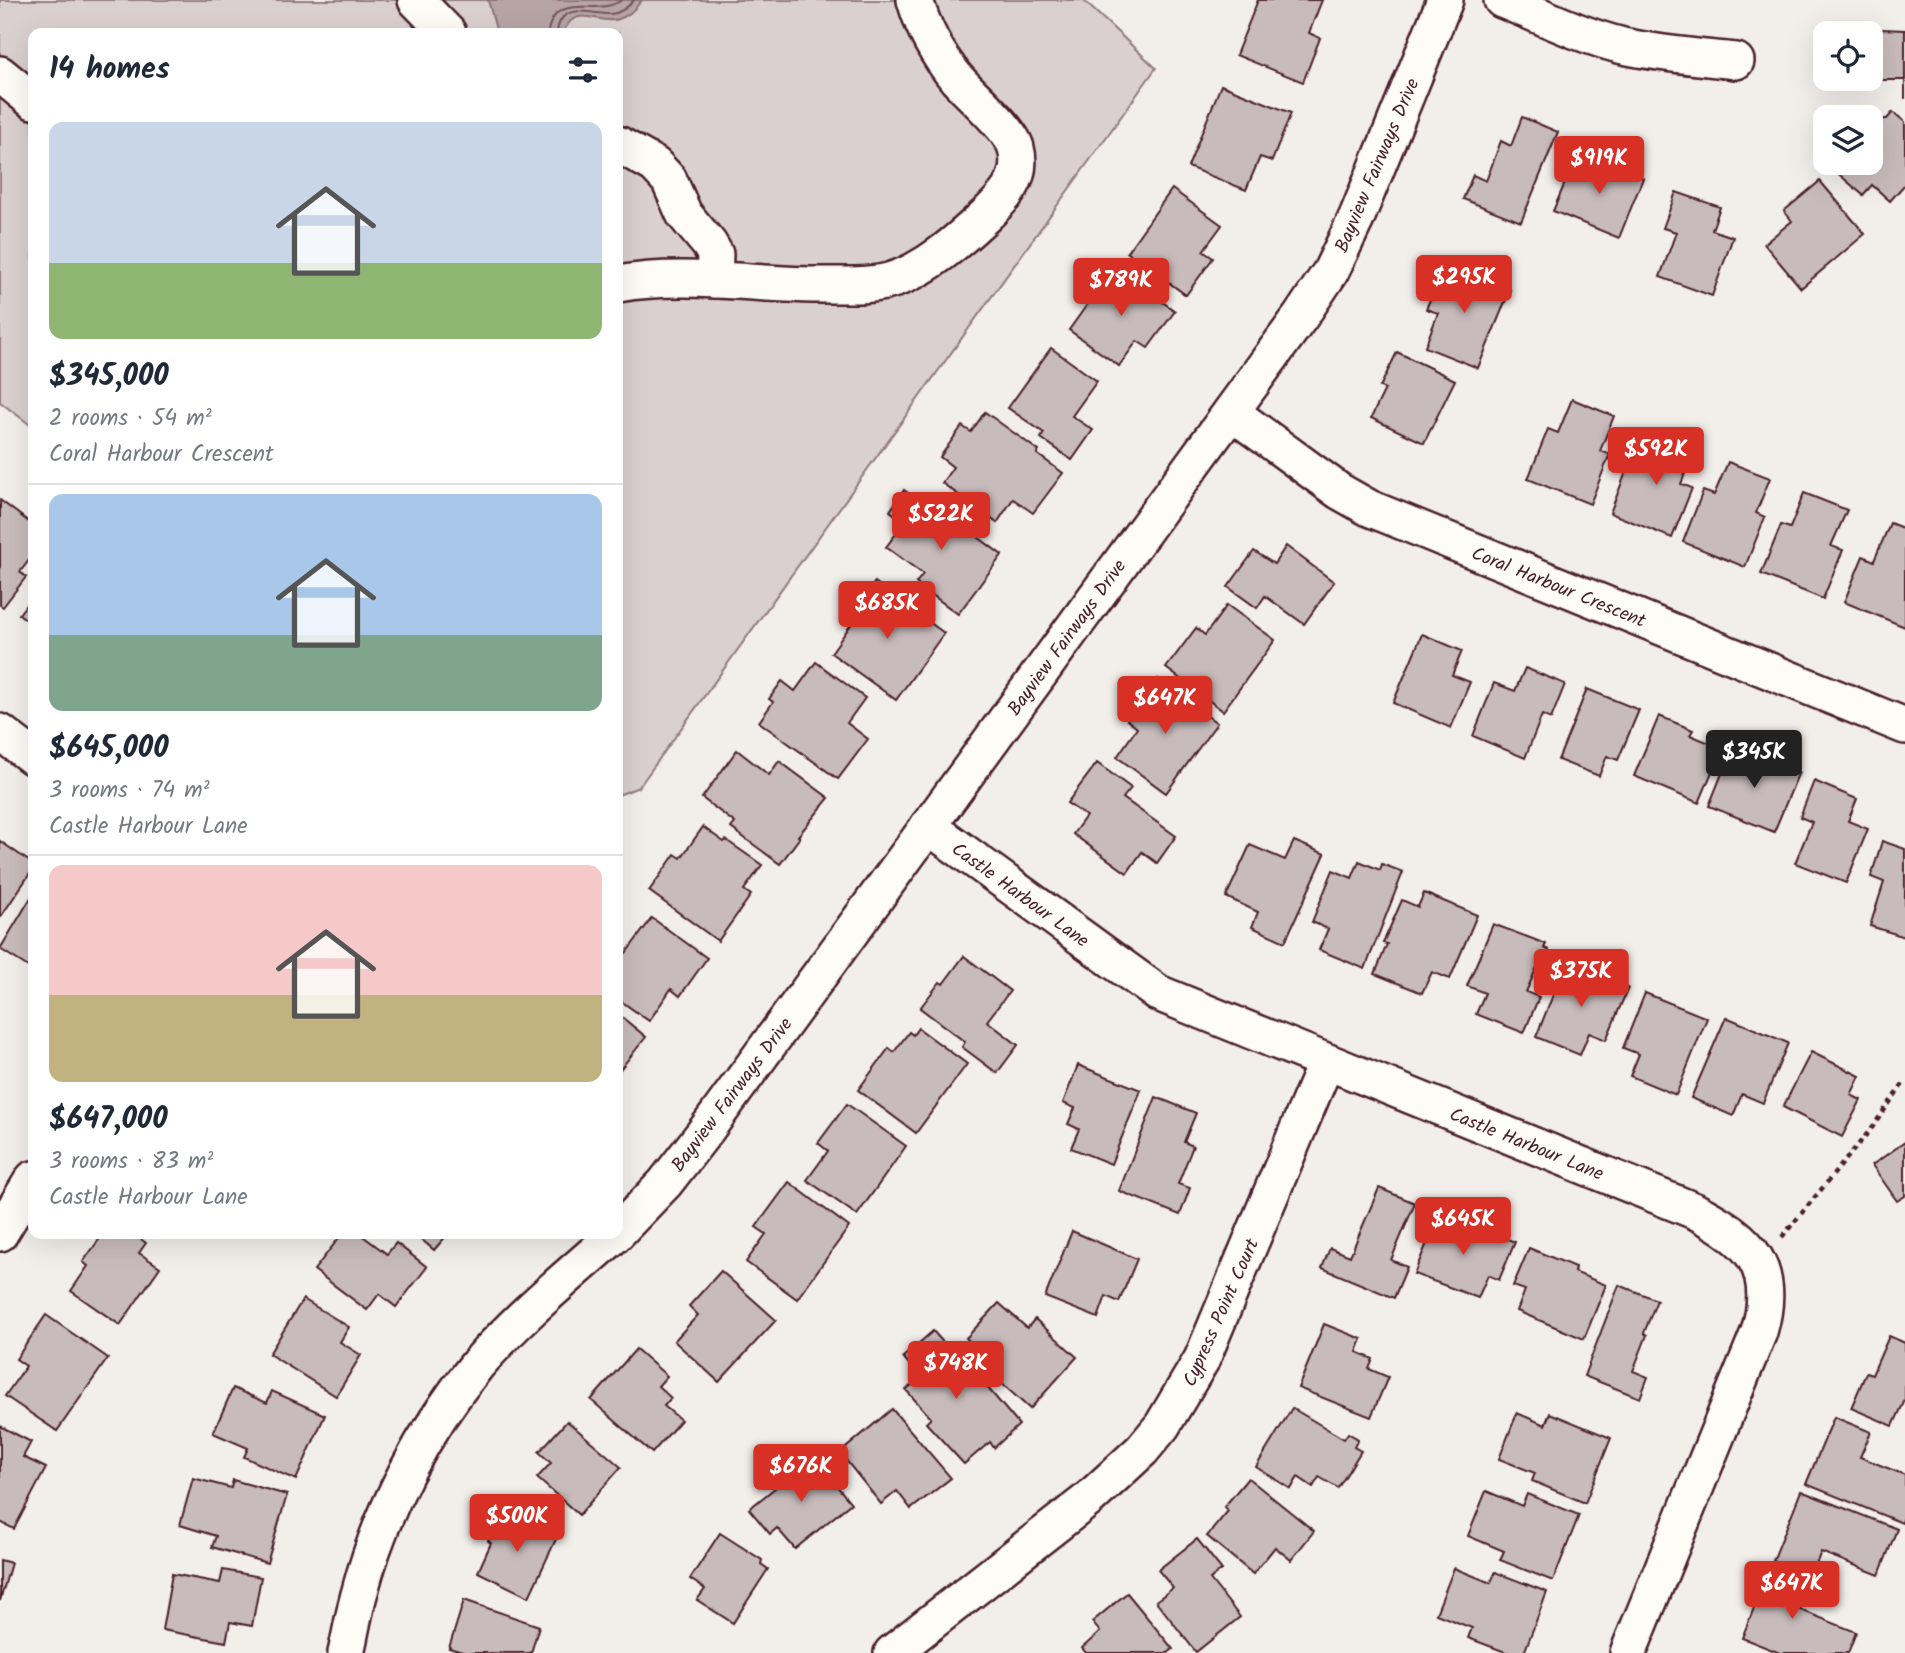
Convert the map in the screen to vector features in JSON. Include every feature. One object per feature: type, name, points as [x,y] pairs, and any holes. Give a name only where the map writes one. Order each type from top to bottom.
[{"type":"street","points":[[416,0],[443,28]]},
{"type":"street","points":[[623,283],[714,280],[822,285],[888,281],[913,271],[935,257],[1000,201],[1014,183],[1018,166],[1016,145],[956,77],[939,53],[920,19],[915,0]]},
{"type":"street","name":"Bayview Fairways Drive","points":[[623,1226],[658,1191],[707,1129],[1301,317],[1331,271],[1356,219],[1445,0]]},
{"type":"street","points":[[1502,0],[1584,34],[1622,46],[1736,61]]},
{"type":"street","points":[[0,74],[28,97]]},
{"type":"street","points":[[623,147],[655,165],[669,180],[684,214],[715,254],[714,280]]},
{"type":"street","name":"Coral Harbour Crescent","points":[[1231,412],[1339,491],[1369,508],[1905,726]]},
{"type":"street","points":[[0,732],[28,753]]},
{"type":"street","name":"Castle Harbour Lane","points":[[928,826],[1151,988],[1695,1211],[1722,1225],[1745,1244],[1760,1263]]},
{"type":"street","name":"Cypress Point Court","points":[[892,1653],[1089,1499],[1116,1476],[1161,1426],[1183,1394],[1211,1339],[1326,1062]]},
{"type":"street","points":[[0,1233],[28,1187]]},
{"type":"street","name":"Bayview Fairways Drive","points":[[346,1653],[360,1590],[380,1531],[410,1468],[443,1411],[477,1365],[505,1336],[609,1239]]},
{"type":"street","points":[[1629,1653],[1759,1332],[1765,1309],[1766,1285],[1760,1263]]},
{"type":"path","points":[[1760,1263],[1871,1129],[1905,1081]]},
{"type":"shaded area","points":[[0,0],[1083,0],[1156,68],[639,787],[623,793],[623,28],[28,28],[28,423],[0,402]]},
{"type":"water","points":[[488,0],[642,0],[622,18],[612,20],[580,17],[571,21],[566,28],[496,28]]},
{"type":"building","points":[[1258,0],[1322,0],[1309,33],[1320,38],[1303,82],[1236,55]]},
{"type":"building","points":[[1883,29],[1905,30],[1905,80],[1883,80]]},
{"type":"building","points":[[1221,85],[1291,113],[1272,161],[1260,157],[1246,190],[1188,167]]},
{"type":"building","points":[[1893,112],[1905,122],[1905,184],[1890,201],[1872,185],[1863,195],[1840,175],[1883,175],[1883,120]]},
{"type":"building","points":[[1522,117],[1558,132],[1521,222],[1463,199],[1473,175],[1486,181],[1501,141],[1511,146]]},
{"type":"building","points":[[1576,157],[1606,169],[1608,164],[1643,178],[1619,238],[1553,211]]},
{"type":"building","points":[[1820,181],[1865,234],[1801,288],[1764,244],[1792,221],[1784,211]]},
{"type":"building","points":[[1172,189],[1222,225],[1203,251],[1213,258],[1186,295],[1127,252]]},
{"type":"building","points":[[1676,192],[1720,207],[1712,230],[1733,237],[1712,296],[1660,277],[1676,232],[1663,228]]},
{"type":"building","points":[[1445,264],[1510,290],[1478,368],[1425,347],[1438,313],[1426,309]]},
{"type":"building","points":[[1114,267],[1175,311],[1148,348],[1137,341],[1119,366],[1069,330]]},
{"type":"building","points":[[1051,348],[1097,381],[1072,416],[1093,430],[1072,460],[1041,438],[1044,433],[1008,408]]},
{"type":"building","points":[[1397,352],[1455,380],[1424,443],[1371,418],[1385,389],[1380,387]]},
{"type":"building","points":[[1572,399],[1614,416],[1600,451],[1610,454],[1590,504],[1528,479],[1548,429],[1558,433]]},
{"type":"building","points":[[985,412],[1039,451],[1037,454],[1063,473],[1033,513],[1013,499],[997,523],[942,483],[953,467],[940,457],[962,426],[971,432]]},
{"type":"building","points":[[1653,432],[1695,449],[1681,484],[1692,488],[1672,538],[1610,513],[1630,462],[1639,466]]},
{"type":"building","points":[[1728,462],[1770,478],[1756,513],[1765,517],[1745,567],[1683,542],[1703,491],[1714,495]]},
{"type":"building","points":[[904,490],[920,502],[923,500],[958,526],[959,523],[1002,555],[958,614],[916,583],[923,574],[886,547],[905,522],[890,511]]},
{"type":"building","points":[[1804,493],[1847,510],[1831,546],[1843,550],[1823,599],[1761,574],[1781,525],[1790,528]]},
{"type":"building","points":[[0,500],[28,521],[28,562],[20,572],[26,577],[3,607],[0,605]]},
{"type":"building","points":[[1890,523],[1905,529],[1905,627],[1844,602],[1863,556],[1874,561]]},
{"type":"building","points":[[1286,546],[1334,582],[1304,624],[1265,596],[1257,608],[1228,587],[1254,551],[1274,564]]},
{"type":"building","points":[[875,582],[944,633],[896,700],[831,653],[852,623],[847,620]]},
{"type":"building","points":[[28,602],[28,621],[19,614]]},
{"type":"building","points":[[1227,605],[1275,640],[1223,711],[1166,668],[1196,628],[1205,635]]},
{"type":"building","points":[[1422,634],[1462,651],[1452,675],[1470,682],[1451,728],[1393,703]]},
{"type":"building","points":[[816,662],[865,698],[847,723],[868,739],[838,779],[759,722],[773,702],[769,699],[782,681],[795,691]]},
{"type":"building","points":[[1525,668],[1565,684],[1551,719],[1542,715],[1525,758],[1473,736],[1494,683],[1515,691]]},
{"type":"building","points":[[1158,679],[1217,723],[1166,793],[1117,757],[1137,728],[1127,720]]},
{"type":"building","points":[[1587,689],[1639,710],[1618,760],[1607,756],[1599,776],[1558,760]]},
{"type":"building","points":[[1659,716],[1693,730],[1690,735],[1722,748],[1699,803],[1634,776]]},
{"type":"building","points":[[737,750],[769,775],[779,761],[829,798],[798,836],[800,837],[780,864],[731,828],[735,823],[702,798]]},
{"type":"building","points":[[1731,751],[1761,763],[1763,757],[1799,772],[1774,832],[1709,806]]},
{"type":"building","points":[[1097,763],[1131,788],[1123,798],[1176,836],[1157,863],[1142,852],[1127,873],[1073,834],[1086,816],[1067,803]]},
{"type":"building","points":[[1814,781],[1857,799],[1848,821],[1868,829],[1846,883],[1795,863],[1812,822],[1800,817]]},
{"type":"building","points":[[703,827],[762,865],[744,890],[751,895],[718,941],[649,891],[675,854],[681,858]]},
{"type":"building","points":[[0,841],[28,861],[28,876],[0,918]]},
{"type":"building","points":[[1294,841],[1325,854],[1285,942],[1252,927],[1258,912],[1226,897],[1250,845],[1285,860]]},
{"type":"building","points":[[1882,841],[1905,849],[1905,937],[1870,926],[1884,882],[1871,877]]},
{"type":"building","points":[[1359,861],[1380,870],[1382,864],[1403,872],[1365,969],[1319,950],[1328,929],[1312,922],[1333,870],[1352,878]]},
{"type":"building","points":[[1424,893],[1477,915],[1450,979],[1432,972],[1422,993],[1375,974],[1387,944],[1383,943],[1402,900],[1418,907]]},
{"type":"building","points":[[28,902],[28,967],[0,949]]},
{"type":"building","points":[[652,918],[707,958],[680,996],[671,989],[649,1021],[623,1003],[623,951],[626,953]]},
{"type":"building","points":[[1493,924],[1546,944],[1544,948],[1549,950],[1542,966],[1538,965],[1526,992],[1539,997],[1524,1033],[1476,1014],[1485,993],[1467,986]]},
{"type":"building","points":[[964,956],[1010,991],[987,1021],[1018,1045],[997,1073],[962,1047],[965,1042],[920,1008]]},
{"type":"building","points":[[1566,963],[1628,988],[1606,1040],[1589,1033],[1580,1055],[1536,1037]]},
{"type":"building","points":[[1645,993],[1707,1018],[1676,1095],[1630,1076],[1639,1054],[1623,1048]]},
{"type":"building","points":[[1726,1017],[1788,1043],[1763,1103],[1742,1094],[1733,1116],[1691,1098]]},
{"type":"building","points":[[623,1018],[646,1037],[623,1066]]},
{"type":"building","points":[[918,1028],[967,1064],[916,1133],[858,1090],[889,1048],[894,1052],[909,1032],[913,1035]]},
{"type":"building","points":[[1811,1052],[1860,1076],[1851,1095],[1861,1100],[1842,1137],[1783,1107]]},
{"type":"building","points":[[1078,1065],[1141,1090],[1111,1164],[1071,1148],[1079,1129],[1068,1124],[1075,1108],[1063,1103]]},
{"type":"building","points":[[1156,1097],[1196,1113],[1184,1142],[1193,1146],[1178,1184],[1190,1188],[1180,1215],[1119,1191]]},
{"type":"building","points":[[847,1104],[906,1146],[857,1215],[807,1180],[828,1151],[818,1143]]},
{"type":"building","points":[[1905,1142],[1905,1196],[1897,1201],[1872,1165]]},
{"type":"building","points":[[789,1182],[849,1227],[797,1299],[746,1262],[766,1234],[756,1227]]},
{"type":"building","points":[[1379,1188],[1415,1203],[1391,1260],[1407,1267],[1394,1298],[1322,1268],[1330,1248],[1350,1256]]},
{"type":"building","points":[[1438,1217],[1463,1227],[1465,1222],[1515,1242],[1499,1280],[1488,1275],[1478,1298],[1414,1274]]},
{"type":"building","points":[[1072,1231],[1137,1259],[1119,1302],[1106,1296],[1098,1318],[1045,1297]]},
{"type":"building","points":[[99,1239],[141,1239],[146,1243],[139,1253],[160,1267],[120,1325],[71,1291],[88,1266],[83,1262]]},
{"type":"building","points":[[338,1239],[367,1239],[387,1254],[396,1243],[427,1267],[396,1307],[379,1294],[367,1310],[314,1270]]},
{"type":"building","points":[[421,1239],[444,1239],[434,1250]]},
{"type":"building","points":[[1529,1248],[1575,1267],[1574,1272],[1606,1285],[1584,1339],[1517,1311],[1525,1290],[1513,1286]]},
{"type":"building","points":[[721,1271],[776,1320],[719,1382],[674,1341],[698,1315],[689,1306]]},
{"type":"building","points":[[1619,1285],[1657,1300],[1633,1371],[1648,1377],[1640,1398],[1584,1376]]},
{"type":"building","points":[[303,1299],[349,1327],[340,1342],[361,1355],[336,1396],[269,1354]]},
{"type":"building","points":[[999,1303],[1027,1328],[1035,1319],[1077,1357],[1030,1409],[988,1371],[994,1364],[966,1338]]},
{"type":"building","points":[[46,1315],[108,1358],[57,1431],[5,1396],[26,1366],[16,1359]]},
{"type":"building","points":[[1324,1324],[1362,1339],[1357,1352],[1373,1359],[1369,1369],[1388,1377],[1371,1417],[1298,1388]]},
{"type":"building","points":[[933,1331],[964,1366],[958,1372],[968,1383],[977,1375],[1019,1425],[994,1448],[990,1442],[964,1464],[926,1423],[931,1418],[906,1390],[920,1377],[903,1357]]},
{"type":"building","points":[[1889,1336],[1905,1343],[1905,1400],[1893,1426],[1851,1408],[1866,1373],[1872,1375]]},
{"type":"building","points":[[636,1349],[667,1376],[658,1386],[671,1398],[664,1406],[681,1420],[652,1453],[591,1400]]},
{"type":"building","points":[[233,1388],[267,1403],[272,1391],[325,1415],[296,1480],[244,1457],[248,1448],[213,1433]]},
{"type":"building","points":[[1292,1408],[1344,1439],[1348,1433],[1358,1439],[1354,1447],[1361,1451],[1338,1488],[1319,1477],[1313,1487],[1298,1477],[1291,1489],[1256,1467]]},
{"type":"building","points":[[892,1409],[951,1478],[911,1509],[897,1491],[881,1504],[840,1453]]},
{"type":"building","points":[[1517,1413],[1545,1425],[1550,1413],[1611,1438],[1585,1503],[1532,1481],[1535,1473],[1499,1459]]},
{"type":"building","points":[[1834,1417],[1871,1432],[1860,1457],[1905,1475],[1905,1514],[1902,1523],[1806,1484]]},
{"type":"building","points":[[567,1421],[621,1467],[579,1515],[537,1478],[551,1463],[539,1452]]},
{"type":"building","points":[[0,1426],[31,1442],[23,1457],[46,1468],[14,1529],[0,1522]]},
{"type":"building","points":[[813,1457],[851,1503],[795,1549],[777,1528],[770,1534],[749,1509]]},
{"type":"building","points":[[193,1478],[231,1488],[233,1480],[287,1495],[267,1563],[212,1547],[216,1536],[180,1525]]},
{"type":"building","points":[[1248,1478],[1314,1531],[1291,1560],[1275,1547],[1253,1574],[1207,1536],[1228,1511],[1224,1507]]},
{"type":"building","points":[[1486,1491],[1522,1506],[1527,1494],[1579,1515],[1553,1581],[1500,1560],[1504,1551],[1468,1536]]},
{"type":"building","points":[[1801,1491],[1897,1529],[1879,1575],[1821,1552],[1811,1576],[1773,1561]]},
{"type":"building","points":[[502,1511],[557,1537],[529,1597],[478,1572]]},
{"type":"building","points":[[720,1533],[762,1560],[761,1564],[768,1569],[733,1623],[697,1600],[705,1589],[690,1579]]},
{"type":"building","points":[[1197,1539],[1222,1570],[1210,1579],[1240,1617],[1196,1652],[1156,1601],[1173,1588],[1158,1570]]},
{"type":"building","points":[[0,1560],[11,1563],[0,1601]]},
{"type":"building","points":[[1454,1568],[1491,1583],[1495,1572],[1547,1592],[1524,1653],[1508,1653],[1468,1638],[1472,1628],[1436,1614]]},
{"type":"building","points":[[1770,1568],[1808,1584],[1798,1609],[1856,1632],[1848,1653],[1780,1653],[1742,1638]]},
{"type":"building","points":[[223,1570],[261,1577],[252,1626],[230,1622],[226,1642],[162,1630],[172,1574],[220,1583]]},
{"type":"building","points":[[1127,1593],[1173,1649],[1168,1653],[1086,1653],[1082,1648],[1100,1632],[1092,1622]]},
{"type":"building","points":[[464,1600],[539,1626],[531,1653],[466,1653],[449,1648]]}]
